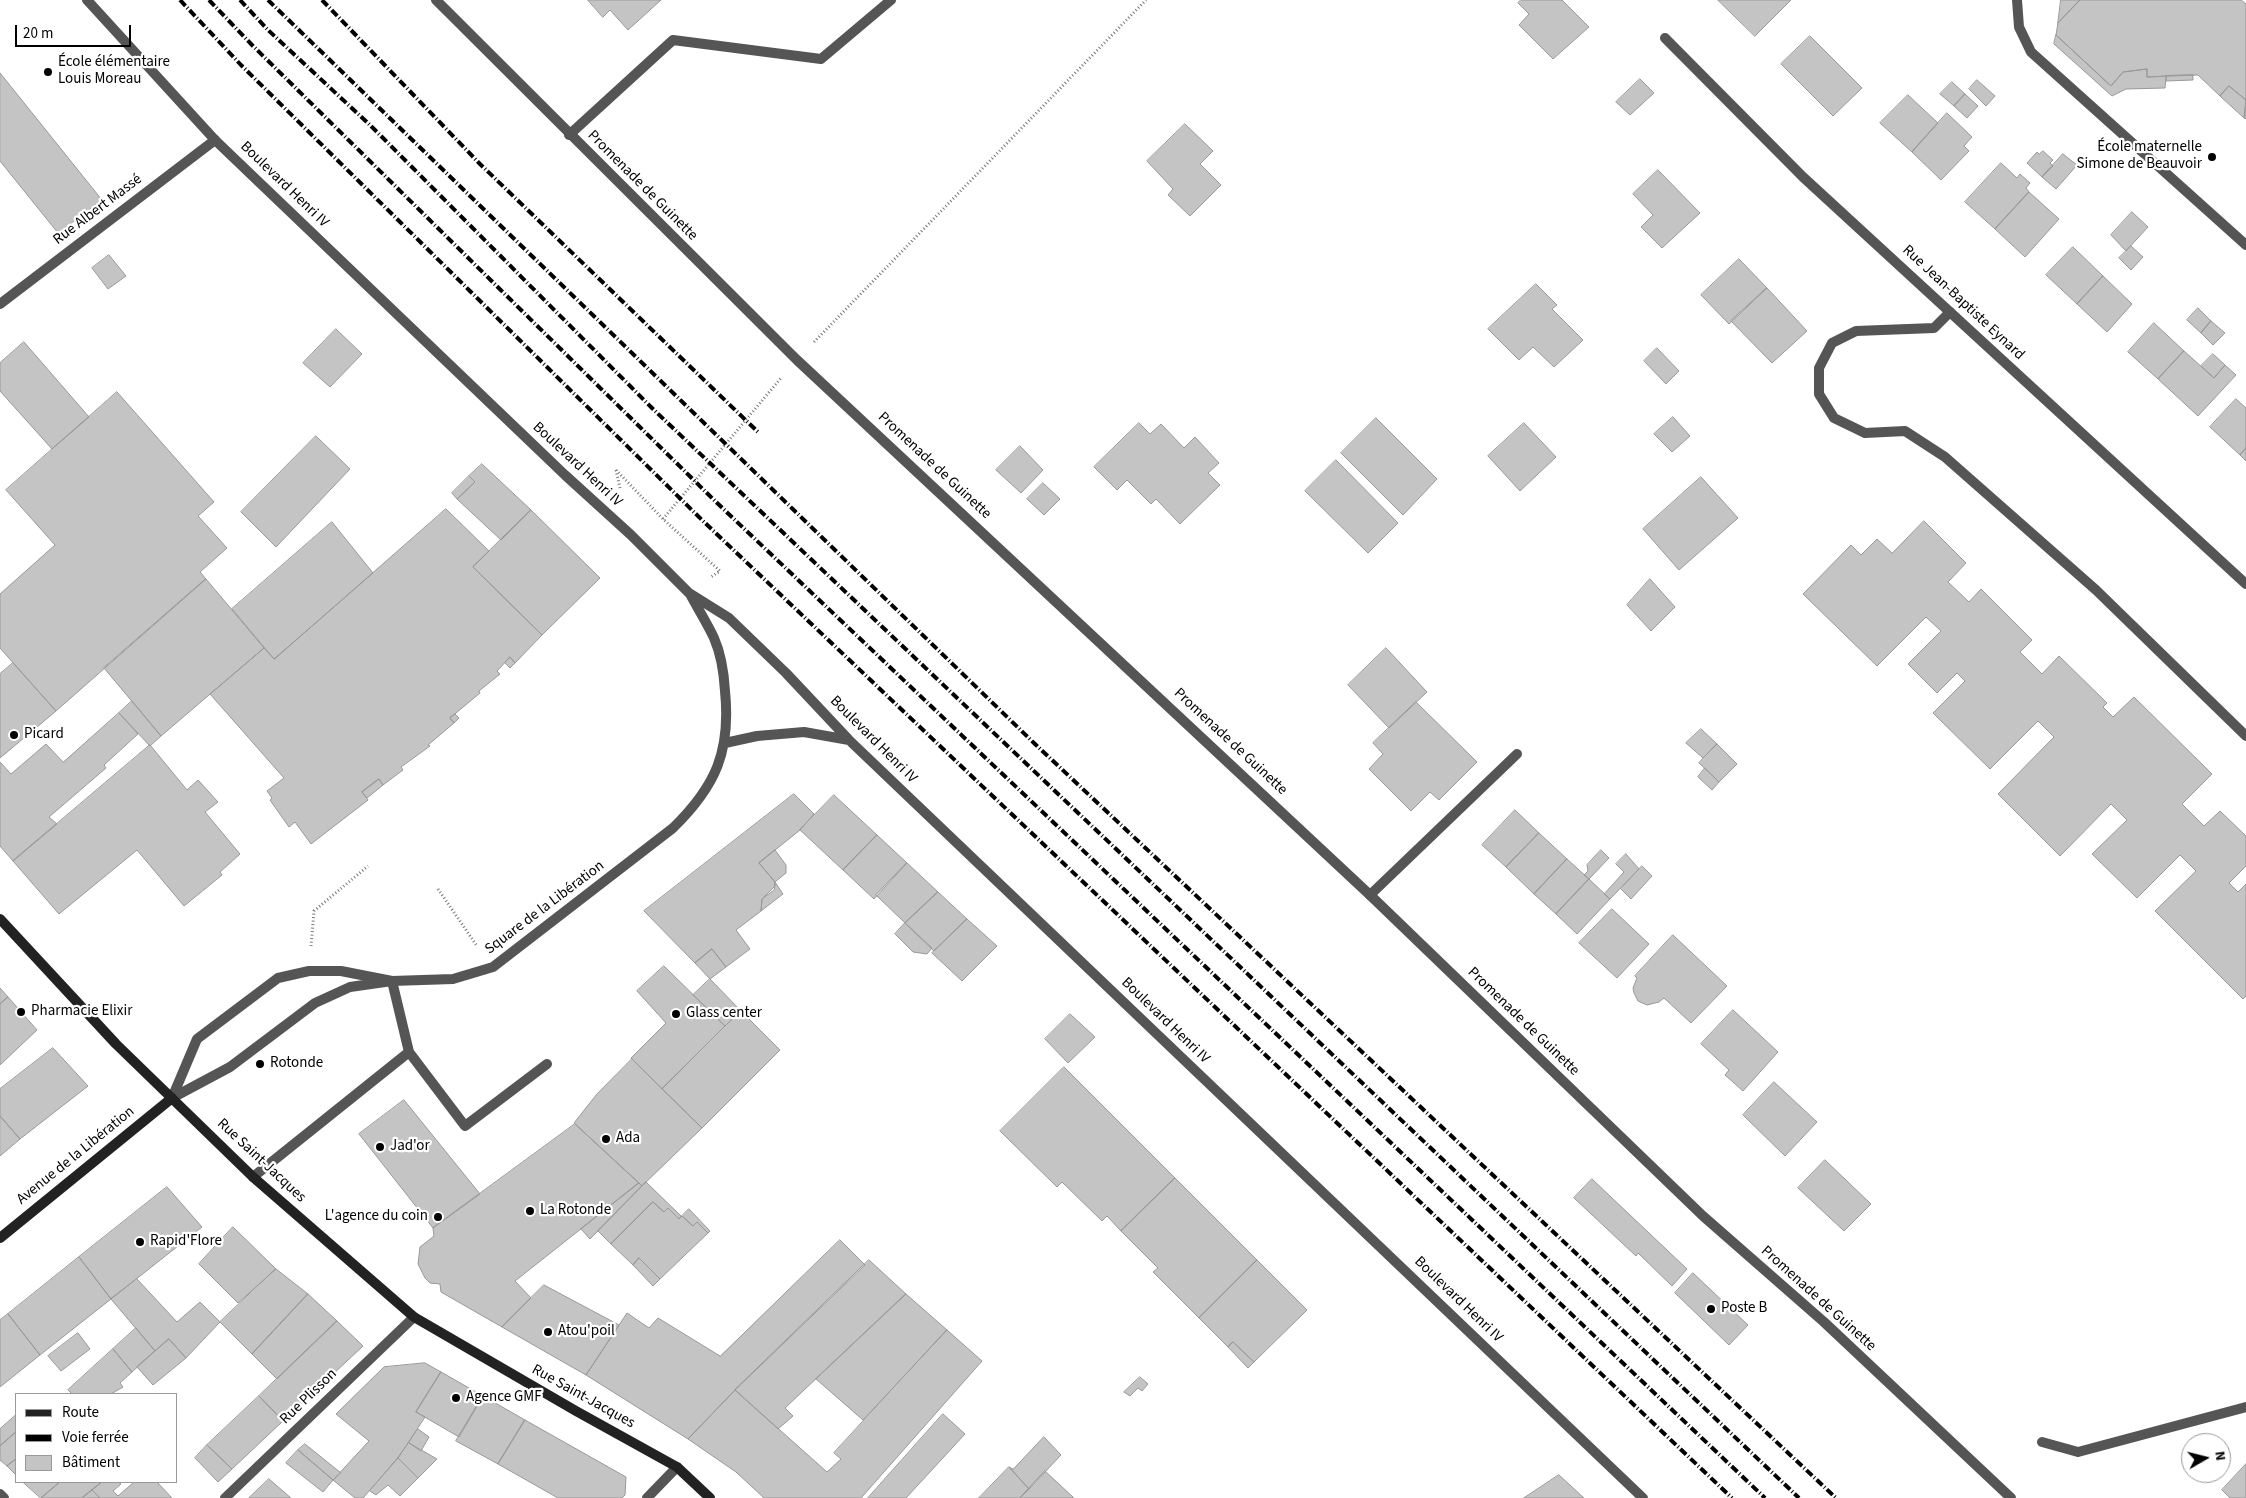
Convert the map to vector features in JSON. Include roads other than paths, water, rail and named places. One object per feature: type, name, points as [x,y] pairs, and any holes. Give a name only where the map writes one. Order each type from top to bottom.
[{"type":"main road","name":"Rue Saint-Jacques","points":[[0,919],[98,1026],[254,1177],[414,1317],[677,1467],[710,1498]]},
{"type":"main road","name":"Avenue de la Libération","points":[[0,1238],[172,1098]]},
{"type":"street","name":"Boulevard Henri IV","points":[[87,0],[215,140],[565,475],[631,535],[689,593],[729,618],[850,740],[1643,1498]]},
{"type":"street","name":"Promenade de Guinette","points":[[436,0],[797,360],[1370,895],[1703,1216],[1824,1322],[2011,1498]]},
{"type":"street","points":[[569,134],[673,40],[820,59],[891,0]]},
{"type":"street","points":[[2017,0],[2019,27],[2031,52],[2246,245]]},
{"type":"street","name":"Rue Jean-Baptiste Eynard","points":[[1665,38],[1803,177],[2246,584]]},
{"type":"street","name":"Rue Albert Massé","points":[[0,304],[215,140]]},
{"type":"street","points":[[1950,312],[1934,328],[1856,331],[1832,343],[1819,368],[1820,394],[1834,418],[1865,433],[1905,431],[1945,458],[2096,590],[2246,736]]},
{"type":"street","name":"Square de la Libération","points":[[172,1098],[230,1067],[315,1003],[350,988],[392,981],[453,979],[493,967],[673,828],[693,809],[714,776],[725,743],[728,719],[724,674],[714,639],[689,593]]},
{"type":"street","points":[[725,743],[757,736],[804,732],[850,740]]},
{"type":"street","points":[[1370,895],[1517,754]]},
{"type":"street","points":[[172,1098],[197,1039],[278,978],[309,972],[341,971],[392,981],[410,1052],[465,1126],[547,1064]]},
{"type":"street","points":[[254,1177],[410,1052]]},
{"type":"street","name":"Rue Plisson","points":[[225,1498],[414,1317]]},
{"type":"street","points":[[2042,1442],[2078,1452],[2246,1407]]},
{"type":"street","points":[[647,1498],[677,1467]]},
{"type":"street","points":[[0,1494],[4,1498]]},
{"type":"railway","points":[[180,0],[241,65],[703,521],[1732,1498]]},
{"type":"railway","points":[[209,0],[252,45],[715,501],[1765,1498]]},
{"type":"railway","points":[[240,0],[268,30],[370,125],[653,409],[1799,1498]]},
{"type":"railway","points":[[268,0],[1035,744],[1836,1498]]},
{"type":"railway","points":[[322,0],[480,164],[758,432]]},
{"type":"place","name":"École élémentaire Louis Moreau","points":[[48,72]]},
{"type":"place","name":"École maternelle Simone de Beauvoir","points":[[2212,157]]},
{"type":"place","name":"Picard","points":[[14,735]]},
{"type":"place","name":"Pharmacie Elixir","points":[[21,1012]]},
{"type":"place","name":"Glass center","points":[[676,1014]]},
{"type":"place","name":"Rotonde","points":[[260,1064]]},
{"type":"place","name":"Ada","points":[[606,1139]]},
{"type":"place","name":"Jad'or","points":[[380,1147]]},
{"type":"place","name":"La Rotonde","points":[[530,1211]]},
{"type":"place","name":"L'agence du coin","points":[[438,1217]]},
{"type":"place","name":"Rapid'Flore","points":[[140,1242]]},
{"type":"place","name":"Poste B","points":[[1711,1309]]},
{"type":"place","name":"Atou'poil","points":[[548,1332]]},
{"type":"place","name":"Agence GMF","points":[[456,1398]]}]
